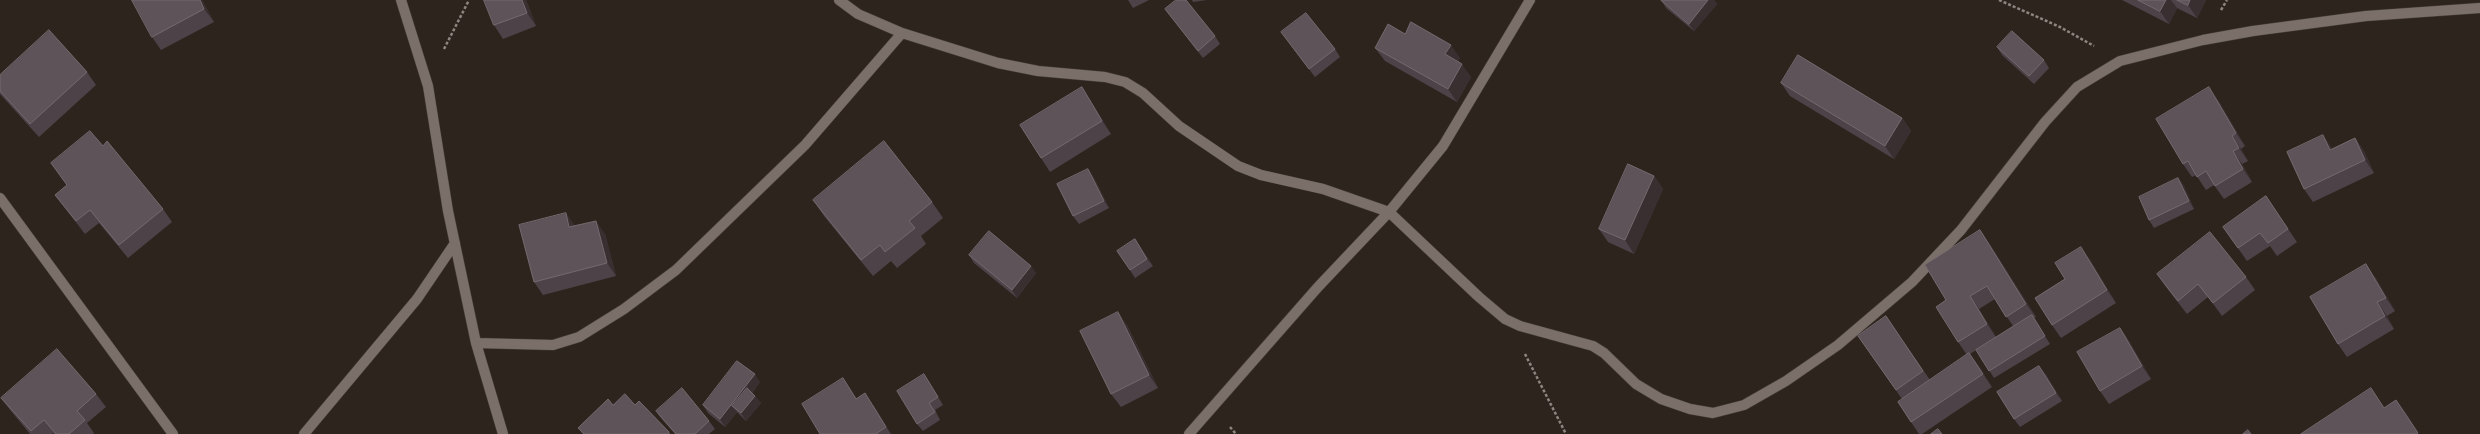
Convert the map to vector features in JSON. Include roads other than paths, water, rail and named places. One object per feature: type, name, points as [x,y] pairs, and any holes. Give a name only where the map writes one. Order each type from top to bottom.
[{"type":"street","points":[[401,0],[428,86],[455,243],[476,344],[503,434]]},
{"type":"street","points":[[839,0],[858,14],[902,33],[998,63],[1038,71],[1105,77],[1125,82],[1143,93],[1179,126],[1238,166],[1261,175],[1323,189],[1389,212],[1479,297],[1505,319],[1520,326],[1593,346],[1604,353],[1636,384],[1661,398],[1690,409],[1712,413],[1744,405],[1786,381],[1838,345],[1912,282],[1961,230],[2045,122],[2077,87],[2120,61],[2204,40],[2253,31],[2366,16],[2480,8]]},
{"type":"street","points":[[1189,434],[1318,287],[1389,212],[1443,146],[1530,0]]},
{"type":"street","points":[[476,344],[553,345],[579,337],[630,305],[676,270],[799,151],[902,33]]},
{"type":"street","points":[[0,198],[173,434]]},
{"type":"street","points":[[304,434],[417,299],[455,243]]}]
